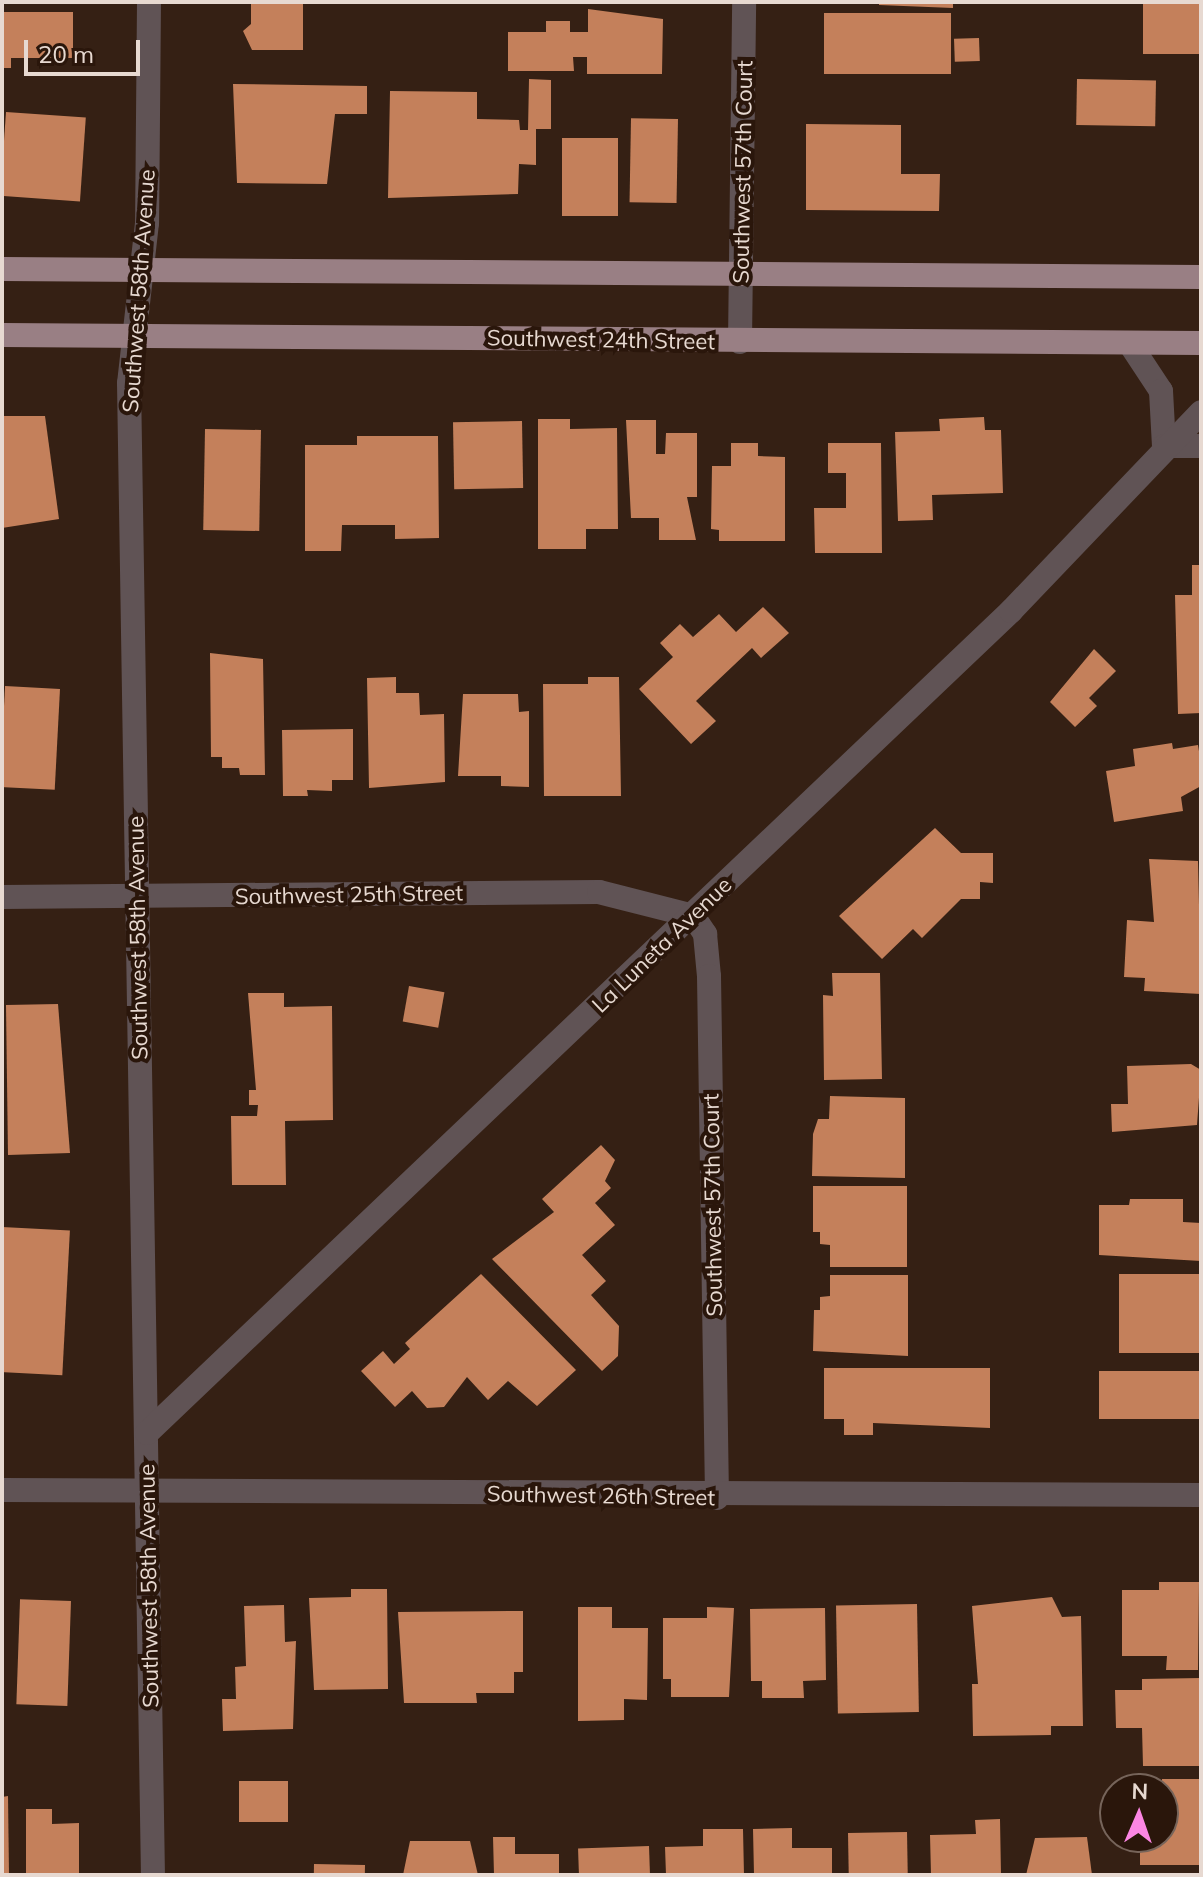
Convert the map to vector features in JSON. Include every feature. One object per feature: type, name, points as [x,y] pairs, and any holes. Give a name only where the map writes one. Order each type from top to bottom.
[{"type":"main road","points":[[2,269],[1201,277]]},
{"type":"main road","name":"Southwest 24th Street","points":[[2,335],[1201,343]]},
{"type":"street","name":"Southwest 58th Avenue","points":[[149,2],[141,269],[132,335],[153,1875]]},
{"type":"street","name":"Southwest 57th Court","points":[[740,342],[744,2]]},
{"type":"street","points":[[1130,344],[1161,391],[1164,446],[1201,446]]},
{"type":"street","name":"La Luneta Avenue","points":[[147,1433],[1011,611],[1164,446],[1201,412]]},
{"type":"street","name":"Southwest 25th Street","points":[[2,897],[599,892],[693,916]]},
{"type":"street","name":"Southwest 57th Court","points":[[693,916],[705,934],[709,976],[717,1498]]},
{"type":"street","name":"Southwest 26th Street","points":[[2,1490],[717,1498],[1201,1495]]},
{"type":"building","points":[[251,2],[303,2],[303,50],[252,50],[243,31],[251,24]]},
{"type":"building","points":[[879,2],[953,2],[953,8],[879,5]]},
{"type":"building","points":[[1143,2],[1201,2],[1201,54],[1143,54]]},
{"type":"building","points":[[588,9],[663,19],[662,74],[587,74],[587,57],[573,57],[574,71],[508,71],[508,32],[546,32],[546,21],[570,21],[570,32],[588,32]]},
{"type":"building","points":[[2,12],[73,12],[73,58],[11,58],[11,68],[2,68]]},
{"type":"building","points":[[824,13],[951,13],[951,74],[824,74]]},
{"type":"building","points":[[979,38],[980,61],[955,62],[954,39]]},
{"type":"building","points":[[529,79],[551,80],[551,129],[536,129],[536,165],[519,164],[518,194],[388,198],[390,91],[477,92],[477,119],[519,120],[520,130],[528,130]]},
{"type":"building","points":[[1077,79],[1156,80],[1155,126],[1076,125]]},
{"type":"building","points":[[233,84],[367,86],[367,114],[335,114],[327,184],[237,183]]},
{"type":"building","points":[[6,112],[86,118],[80,201],[2,196]]},
{"type":"building","points":[[631,118],[678,119],[677,203],[630,202]]},
{"type":"building","points":[[806,124],[901,125],[901,174],[940,174],[939,211],[806,210]]},
{"type":"building","points":[[562,138],[618,138],[618,216],[562,216]]},
{"type":"building","points":[[2,416],[45,416],[59,519],[2,528]]},
{"type":"building","points":[[984,417],[985,430],[1001,430],[1003,493],[932,495],[933,520],[898,521],[895,432],[940,431],[939,419]]},
{"type":"building","points":[[538,419],[570,419],[570,429],[617,428],[618,529],[586,529],[586,549],[538,549]]},
{"type":"building","points":[[626,420],[656,420],[656,454],[665,454],[666,433],[697,433],[697,497],[687,497],[696,540],[659,540],[659,518],[631,518]]},
{"type":"building","points":[[522,421],[523,488],[454,489],[453,422]]},
{"type":"building","points":[[205,429],[261,430],[259,531],[203,530]]},
{"type":"building","points":[[357,436],[438,436],[439,538],[395,539],[395,525],[342,525],[341,551],[305,551],[305,445],[357,445]]},
{"type":"building","points":[[731,443],[758,443],[758,456],[785,457],[785,541],[719,541],[719,530],[711,529],[712,466],[731,466]]},
{"type":"building","points":[[828,443],[881,443],[882,553],[815,553],[814,508],[846,508],[846,473],[828,473]]},
{"type":"building","points":[[1192,565],[1201,565],[1201,713],[1178,714],[1175,595],[1192,595]]},
{"type":"building","points":[[763,607],[789,633],[761,658],[752,648],[696,701],[716,721],[691,744],[639,689],[673,657],[660,643],[680,624],[693,637],[719,614],[736,632]]},
{"type":"building","points":[[1094,649],[1116,671],[1089,698],[1097,706],[1075,727],[1050,702]]},
{"type":"building","points":[[210,653],[263,659],[265,775],[240,775],[239,768],[222,768],[222,757],[211,757]]},
{"type":"building","points":[[396,677],[396,693],[419,693],[420,715],[444,714],[445,782],[369,788],[367,678]]},
{"type":"building","points":[[588,677],[619,677],[621,796],[544,796],[543,684],[588,684]]},
{"type":"building","points":[[5,686],[60,689],[55,790],[2,787]]},
{"type":"building","points":[[463,694],[518,694],[519,712],[529,711],[529,787],[501,786],[501,776],[458,776]]},
{"type":"building","points":[[353,729],[353,780],[332,780],[332,791],[307,790],[308,796],[283,796],[282,730]]},
{"type":"building","points":[[1172,743],[1173,749],[1198,745],[1201,786],[1181,797],[1183,811],[1114,822],[1106,771],[1135,766],[1133,749]]},
{"type":"building","points":[[935,828],[961,853],[993,853],[993,883],[980,882],[980,899],[961,899],[922,938],[913,929],[882,959],[839,916]]},
{"type":"building","points":[[1149,859],[1198,861],[1201,994],[1144,991],[1145,978],[1124,977],[1127,920],[1154,922]]},
{"type":"building","points":[[832,973],[880,973],[882,1079],[824,1080],[823,995],[833,996]]},
{"type":"building","points":[[409,986],[444,992],[438,1028],[403,1021]]},
{"type":"building","points":[[248,993],[284,993],[284,1007],[332,1006],[333,1120],[285,1121],[286,1185],[232,1185],[231,1116],[257,1116],[258,1105],[249,1105],[249,1090],[256,1090]]},
{"type":"building","points":[[58,1004],[70,1153],[8,1155],[6,1005]]},
{"type":"building","points":[[1191,1064],[1201,1070],[1197,1125],[1112,1132],[1111,1104],[1128,1104],[1127,1066]]},
{"type":"building","points":[[830,1096],[905,1098],[905,1178],[812,1176],[813,1134],[818,1119],[829,1119]]},
{"type":"building","points":[[601,1145],[615,1160],[605,1181],[611,1188],[595,1203],[615,1225],[582,1255],[606,1281],[591,1295],[619,1326],[618,1356],[602,1371],[492,1259],[554,1212],[542,1199]]},
{"type":"building","points":[[813,1186],[907,1186],[907,1267],[830,1267],[830,1245],[820,1244],[820,1232],[813,1232]]},
{"type":"building","points":[[1130,1199],[1183,1199],[1183,1222],[1201,1223],[1201,1261],[1099,1255],[1099,1205],[1129,1205]]},
{"type":"building","points":[[2,1227],[70,1231],[62,1375],[2,1372]]},
{"type":"building","points":[[481,1274],[576,1370],[537,1406],[508,1381],[488,1400],[467,1377],[444,1407],[427,1408],[412,1391],[395,1407],[361,1371],[383,1351],[394,1364],[410,1349],[405,1343]]},
{"type":"building","points":[[1119,1274],[1201,1274],[1201,1353],[1119,1353]]},
{"type":"building","points":[[830,1275],[908,1275],[908,1356],[813,1351],[814,1310],[820,1310],[820,1297],[830,1296]]},
{"type":"building","points":[[824,1368],[990,1368],[990,1428],[873,1423],[873,1435],[844,1435],[844,1419],[824,1419]]},
{"type":"building","points":[[1099,1371],[1201,1371],[1201,1419],[1099,1419]]},
{"type":"building","points":[[1159,1582],[1199,1582],[1198,1670],[1166,1670],[1167,1656],[1122,1656],[1122,1590],[1159,1590]]},
{"type":"building","points":[[351,1589],[387,1589],[388,1689],[314,1690],[309,1598],[351,1597]]},
{"type":"building","points":[[1052,1597],[1062,1617],[1081,1616],[1083,1726],[1051,1726],[1051,1735],[973,1736],[972,1684],[978,1684],[972,1606]]},
{"type":"building","points":[[20,1599],[71,1601],[67,1706],[16,1704]]},
{"type":"building","points":[[917,1604],[919,1712],[838,1713],[836,1605]]},
{"type":"building","points":[[284,1605],[285,1642],[296,1641],[293,1729],[223,1731],[222,1699],[236,1699],[235,1667],[246,1666],[244,1606]]},
{"type":"building","points":[[578,1607],[612,1607],[612,1628],[648,1628],[647,1700],[624,1699],[624,1720],[578,1721]]},
{"type":"building","points":[[707,1607],[734,1608],[729,1697],[671,1697],[671,1679],[663,1679],[663,1618],[707,1618]]},
{"type":"building","points":[[825,1608],[826,1680],[803,1681],[804,1698],[762,1698],[762,1681],[751,1681],[750,1609]]},
{"type":"building","points":[[523,1611],[523,1672],[514,1672],[514,1693],[476,1693],[477,1703],[404,1703],[398,1612]]},
{"type":"building","points":[[1201,1678],[1201,1766],[1143,1766],[1142,1728],[1116,1728],[1115,1690],[1142,1690],[1142,1679]]},
{"type":"building","points":[[1179,1779],[1201,1779],[1201,1865],[1140,1865],[1140,1853],[1179,1853]]},
{"type":"building","points":[[239,1781],[288,1781],[288,1822],[239,1822]]},
{"type":"building","points":[[8,1796],[9,1875],[2,1875],[2,1797]]},
{"type":"building","points":[[26,1809],[52,1809],[52,1824],[79,1823],[79,1875],[26,1875]]},
{"type":"building","points":[[1000,1819],[1001,1875],[931,1875],[930,1835],[976,1834],[975,1820]]},
{"type":"building","points":[[792,1828],[792,1848],[832,1848],[832,1875],[754,1875],[753,1829]]},
{"type":"building","points":[[703,1829],[743,1829],[744,1875],[666,1875],[665,1847],[703,1846]]},
{"type":"building","points":[[907,1832],[908,1875],[849,1875],[848,1833]]},
{"type":"building","points":[[493,1837],[515,1837],[515,1854],[559,1854],[559,1875],[494,1875]]},
{"type":"building","points":[[1087,1837],[1092,1875],[1026,1875],[1035,1838]]},
{"type":"building","points":[[410,1841],[470,1841],[478,1875],[403,1875]]},
{"type":"building","points":[[649,1846],[650,1875],[579,1875],[578,1848]]},
{"type":"building","points":[[314,1864],[365,1865],[365,1875],[314,1875]]}]
